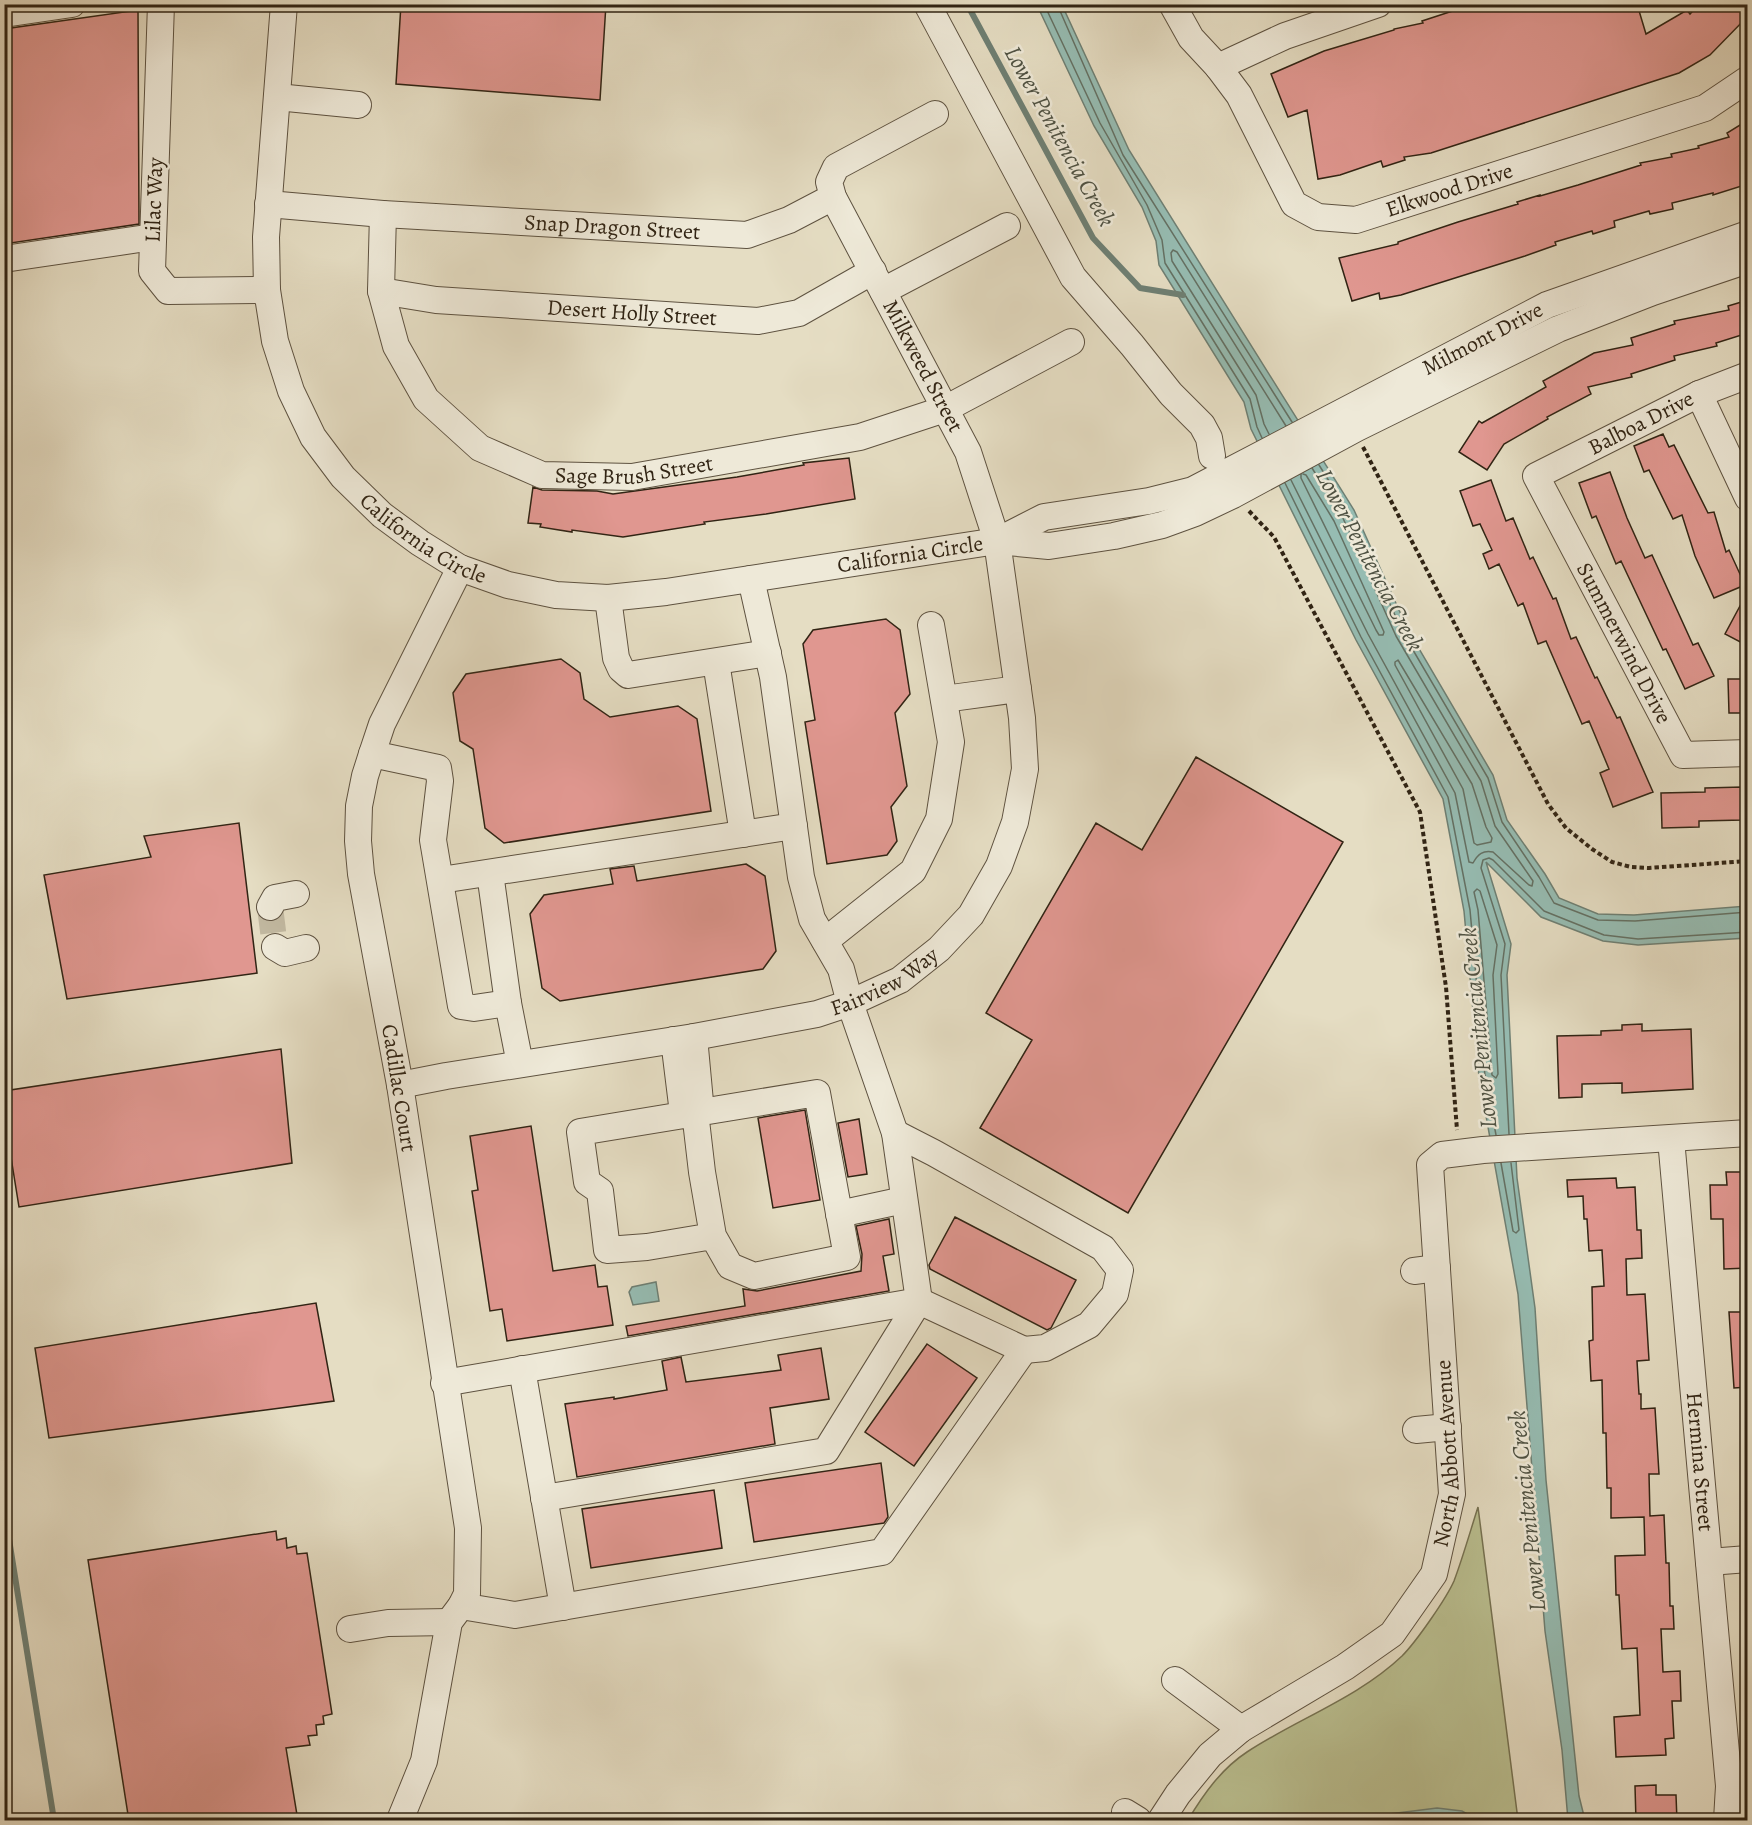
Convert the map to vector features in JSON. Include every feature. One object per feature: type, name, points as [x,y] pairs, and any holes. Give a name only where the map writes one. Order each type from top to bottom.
[{"type":"street","points":[[4,14],[72,4]]},
{"type":"street","name":"Lilac Way","points":[[160,4],[152,271],[168,291],[267,290]]},
{"type":"street","name":"California Circle","points":[[284,4],[266,237],[267,290],[275,341],[291,391],[313,437],[343,477],[382,515],[420,543],[460,568],[508,585],[556,595],[608,598],[666,592],[997,541],[1044,517],[1149,501],[1194,490],[1229,478]]},
{"type":"street","points":[[927,4],[1073,277],[1132,345],[1170,394],[1202,425],[1229,478]]},
{"type":"street","name":"Elkwood Drive","points":[[1172,4],[1191,38],[1218,66],[1239,95],[1294,204],[1318,217],[1356,220],[1706,108],[1748,79]]},
{"type":"street","points":[[1218,66],[1285,36],[1378,4]]},
{"type":"street","points":[[277,97],[358,105]]},
{"type":"street","points":[[833,197],[829,182],[836,167],[935,114]]},
{"type":"street","name":"Snap Dragon Street","points":[[268,204],[383,214],[747,234],[789,220],[833,197]]},
{"type":"street","name":"Milkweed Street","points":[[833,197],[968,452],[997,541]]},
{"type":"street","name":"Sage Brush Street","points":[[383,214],[381,291],[396,346],[426,399],[480,448],[542,475],[632,477],[860,437],[945,409],[1071,342]]},
{"type":"street","name":"Desert Holly Street","points":[[381,291],[436,300],[758,321],[799,313],[1007,226]]},
{"type":"street","name":"Milmont Drive","points":[[1350,423],[1547,305],[1748,234]]},
{"type":"street","points":[[4,259],[153,237]]},
{"type":"street","name":"Milmont Drive","points":[[1229,478],[1558,329],[1653,292],[1748,260]]},
{"type":"street","name":"Balboa Drive","points":[[1536,476],[1699,394],[1748,375]]},
{"type":"street","points":[[1699,394],[1748,498]]},
{"type":"street","name":"Summerwind Drive","points":[[1536,476],[1683,756],[1748,753]]},
{"type":"street","name":"Fairview Way","points":[[400,1085],[684,1039],[817,1014],[850,1003],[900,980],[939,949],[971,915],[999,866],[1015,822],[1025,769],[1024,737],[997,541]]},
{"type":"street","name":"Cadillac Court","points":[[400,1821],[424,1761],[455,1614],[467,1594],[468,1528],[400,1085],[361,874],[358,841],[359,806],[364,776],[382,724],[460,568]]},
{"type":"street","points":[[544,1498],[826,1451],[919,1301],[895,1133],[850,1003],[841,969],[812,919],[801,877],[773,677],[752,579]]},
{"type":"street","points":[[608,598],[616,658],[621,669],[628,675],[768,653]]},
{"type":"street","points":[[825,941],[913,871],[939,819],[951,742],[931,625]]},
{"type":"street","points":[[716,662],[743,834]]},
{"type":"street","points":[[944,699],[1017,689]]},
{"type":"street","points":[[372,753],[438,768],[440,781],[433,840],[461,1006],[474,1008],[508,1003]]},
{"type":"street","points":[[441,880],[794,826]]},
{"type":"street","points":[[490,873],[508,1003],[520,1064]]},
{"type":"street","points":[[270,907],[275,898],[296,894]]},
{"type":"street","points":[[275,947],[285,953],[306,948]]},
{"type":"street","points":[[684,1039],[682,1105],[695,1112]]},
{"type":"street","points":[[695,1112],[712,1236],[730,1266],[754,1276],[847,1257],[817,1093],[695,1112],[580,1132],[587,1182],[600,1191],[607,1250],[647,1247],[712,1236]]},
{"type":"street","points":[[444,1383],[919,1301],[1024,1350],[1045,1348],[1089,1325],[1115,1294],[1120,1270],[1103,1248],[895,1133]]},
{"type":"street","name":"North Abbott Avenue","points":[[1161,1821],[1178,1794],[1210,1755],[1241,1729],[1345,1667],[1392,1634],[1434,1574],[1452,1494],[1448,1427],[1425,1269],[1430,1165],[1442,1155],[1483,1150],[1748,1134]]},
{"type":"street","name":"Hermina Street","points":[[1671,1139],[1709,1562],[1738,1785],[1727,1821]]},
{"type":"street","points":[[839,1214],[904,1200]]},
{"type":"street","points":[[350,1629],[455,1614],[515,1615],[882,1552],[1024,1350]]},
{"type":"street","points":[[522,1369],[563,1606]]},
{"type":"street","points":[[1416,1430],[1448,1427]]},
{"type":"street","points":[[1709,1562],[1748,1559]]},
{"type":"street","points":[[1175,1680],[1241,1729]]},
{"type":"path","points":[[1350,423],[1555,815],[1566,828],[1612,862],[1630,867],[1649,868],[1748,861]]},
{"type":"path","points":[[1229,478],[1274,537],[1420,812],[1446,987],[1457,1130]]},
{"type":"green space","points":[[1478,1507],[1518,1820],[1188,1820],[1213,1783],[1247,1752],[1347,1696],[1385,1671],[1402,1656],[1438,1609],[1450,1589]]},
{"type":"water","points":[[1037,5],[1062,5],[1129,150],[1354,510],[1408,630],[1493,775],[1507,820],[1559,898],[1598,914],[1634,915],[1747,906],[1747,938],[1638,945],[1603,941],[1541,917],[1486,862],[1511,944],[1507,975],[1517,1178],[1535,1308],[1546,1480],[1579,1796],[1585,1820],[1568,1820],[1562,1750],[1545,1631],[1518,1294],[1479,1077],[1464,911],[1443,799],[1356,640],[1251,429],[1244,402],[1159,265],[1156,241],[1142,207],[1094,126]]},
{"type":"water","points":[[656,1282],[659,1301],[633,1305],[629,1292],[632,1287]]},
{"type":"water","points":[[1437,1808],[1462,1811],[1478,1820],[1341,1820]]},
{"type":"building","points":[[401,4],[606,4],[600,100],[396,84]]},
{"type":"building","points":[[1474,4],[1637,4],[1646,34],[1687,10],[1690,14],[1699,4],[1748,4],[1748,16],[1710,55],[1679,73],[1431,153],[1404,157],[1405,160],[1383,167],[1381,161],[1340,175],[1318,179],[1307,110],[1288,117],[1271,74],[1324,51],[1394,29],[1423,23],[1422,21]]},
{"type":"building","points":[[138,10],[139,224],[4,244],[4,29]]},
{"type":"building","points":[[1748,120],[1748,184],[1713,195],[1713,193],[1672,203],[1673,209],[1650,214],[1649,211],[1614,221],[1615,227],[1555,242],[1556,245],[1525,256],[1401,295],[1380,299],[1379,293],[1352,301],[1339,258],[1398,244],[1398,242],[1458,222],[1518,204],[1517,202],[1641,165],[1640,163],[1672,157],[1671,154],[1699,148],[1698,146],[1729,137],[1727,133]]},
{"type":"building","points":[[1748,300],[1748,333],[1716,343],[1717,346],[1674,356],[1675,360],[1631,374],[1632,377],[1588,387],[1591,394],[1547,417],[1548,419],[1504,444],[1487,470],[1459,452],[1479,421],[1482,423],[1546,387],[1543,381],[1594,353],[1633,345],[1631,338],[1675,324],[1674,321],[1729,310],[1728,306]]},
{"type":"building","points":[[1663,434],[1669,447],[1674,445],[1708,513],[1714,512],[1726,552],[1729,550],[1745,585],[1714,598],[1695,556],[1682,515],[1673,519],[1649,470],[1644,472],[1634,446]]},
{"type":"building","points":[[849,458],[855,499],[623,537],[572,530],[572,532],[528,523],[533,487],[542,490],[597,491],[613,494],[737,477],[804,465],[803,463]]},
{"type":"building","points":[[1610,472],[1645,558],[1652,555],[1693,645],[1698,643],[1714,676],[1685,689],[1666,649],[1663,650],[1621,561],[1616,564],[1596,516],[1592,518],[1579,483]]},
{"type":"building","points":[[1491,480],[1506,521],[1513,518],[1530,559],[1533,557],[1553,599],[1556,598],[1571,639],[1576,637],[1617,718],[1620,717],[1653,792],[1613,807],[1600,773],[1609,769],[1589,721],[1582,724],[1546,641],[1538,644],[1523,603],[1518,606],[1499,564],[1489,569],[1483,554],[1492,550],[1480,524],[1473,526],[1460,491]]},
{"type":"building","points":[[1748,591],[1748,646],[1725,634]]},
{"type":"building","points":[[886,619],[900,630],[910,694],[895,713],[907,786],[891,807],[897,841],[887,855],[827,864],[805,722],[815,720],[803,644],[813,630]]},
{"type":"building","points":[[561,659],[580,673],[584,699],[610,717],[678,706],[697,719],[711,811],[504,843],[485,828],[473,749],[460,741],[453,693],[466,674]]},
{"type":"building","points":[[1728,679],[1748,679],[1748,713],[1729,713]]},
{"type":"building","points":[[1196,757],[1343,842],[1128,1213],[980,1128],[1032,1040],[986,1013],[1096,823],[1142,850]]},
{"type":"building","points":[[1742,787],[1743,820],[1699,821],[1699,827],[1662,828],[1661,793],[1705,792],[1705,788]]},
{"type":"building","points":[[239,823],[257,973],[67,999],[44,875],[151,857],[144,836]]},
{"type":"building","points":[[746,864],[765,876],[776,951],[763,969],[560,1001],[542,988],[530,914],[544,895],[613,884],[610,869],[634,866],[637,881]]},
{"type":"building","points":[[1642,1024],[1642,1031],[1691,1029],[1693,1089],[1622,1093],[1622,1083],[1582,1084],[1582,1097],[1559,1098],[1557,1036],[1601,1035],[1601,1031],[1622,1030],[1622,1025]]},
{"type":"building","points":[[281,1049],[292,1163],[19,1207],[4,1114],[4,1091]]},
{"type":"building","points":[[805,1110],[820,1200],[773,1208],[758,1118]]},
{"type":"building","points":[[859,1119],[867,1174],[848,1177],[838,1123]]},
{"type":"building","points":[[531,1126],[553,1271],[595,1265],[598,1287],[607,1286],[613,1325],[507,1341],[502,1309],[490,1311],[472,1191],[478,1190],[470,1136]]},
{"type":"building","points":[[1726,1172],[1748,1172],[1748,1268],[1724,1269],[1723,1219],[1711,1219],[1710,1185],[1727,1185]]},
{"type":"building","points":[[1616,1178],[1617,1188],[1635,1187],[1637,1230],[1641,1230],[1642,1258],[1626,1259],[1627,1295],[1645,1294],[1649,1360],[1637,1361],[1639,1394],[1641,1394],[1641,1409],[1655,1408],[1659,1474],[1649,1474],[1650,1516],[1664,1515],[1666,1563],[1669,1563],[1670,1606],[1673,1606],[1674,1629],[1661,1629],[1663,1672],[1680,1671],[1681,1701],[1672,1701],[1674,1738],[1665,1739],[1666,1755],[1616,1757],[1614,1717],[1640,1715],[1637,1648],[1622,1649],[1619,1595],[1616,1595],[1615,1556],[1645,1555],[1644,1517],[1611,1518],[1611,1488],[1607,1488],[1606,1433],[1603,1433],[1602,1380],[1591,1381],[1589,1341],[1593,1340],[1592,1287],[1604,1286],[1602,1250],[1589,1251],[1583,1196],[1568,1197],[1567,1180]]},
{"type":"building","points":[[955,1217],[1076,1280],[1051,1328],[1047,1330],[930,1269],[929,1265]]},
{"type":"building","points":[[889,1219],[894,1254],[883,1256],[889,1291],[628,1336],[626,1326],[745,1306],[743,1289],[757,1291],[861,1271],[862,1254],[856,1226]]},
{"type":"building","points":[[316,1303],[334,1401],[49,1438],[35,1348]]},
{"type":"building","points":[[1729,1312],[1748,1312],[1748,1387],[1734,1388]]},
{"type":"building","points":[[927,1344],[977,1378],[914,1466],[865,1432]]},
{"type":"building","points":[[821,1348],[829,1399],[770,1408],[775,1444],[577,1477],[565,1404],[667,1390],[662,1361],[681,1357],[686,1382],[781,1370],[778,1355]]},
{"type":"building","points":[[881,1463],[888,1517],[884,1523],[754,1542],[745,1483]]},
{"type":"building","points":[[714,1490],[722,1548],[591,1568],[582,1509]]},
{"type":"building","points":[[276,1531],[277,1540],[286,1538],[287,1548],[296,1546],[297,1554],[307,1553],[332,1714],[323,1716],[324,1724],[316,1725],[317,1735],[308,1736],[310,1745],[286,1748],[298,1821],[129,1821],[88,1560]]},
{"type":"building","points":[[1656,1785],[1656,1795],[1676,1795],[1677,1821],[1636,1821],[1635,1786]]},
{"type":"waterway","name":"Lower Penitencia Creek","points":[[967,4],[1093,238],[1140,288],[1183,295]]},
{"type":"waterway","points":[[4,1508],[54,1820]]},
{"type":"tunnel","points":[[270,907],[275,947]]}]
